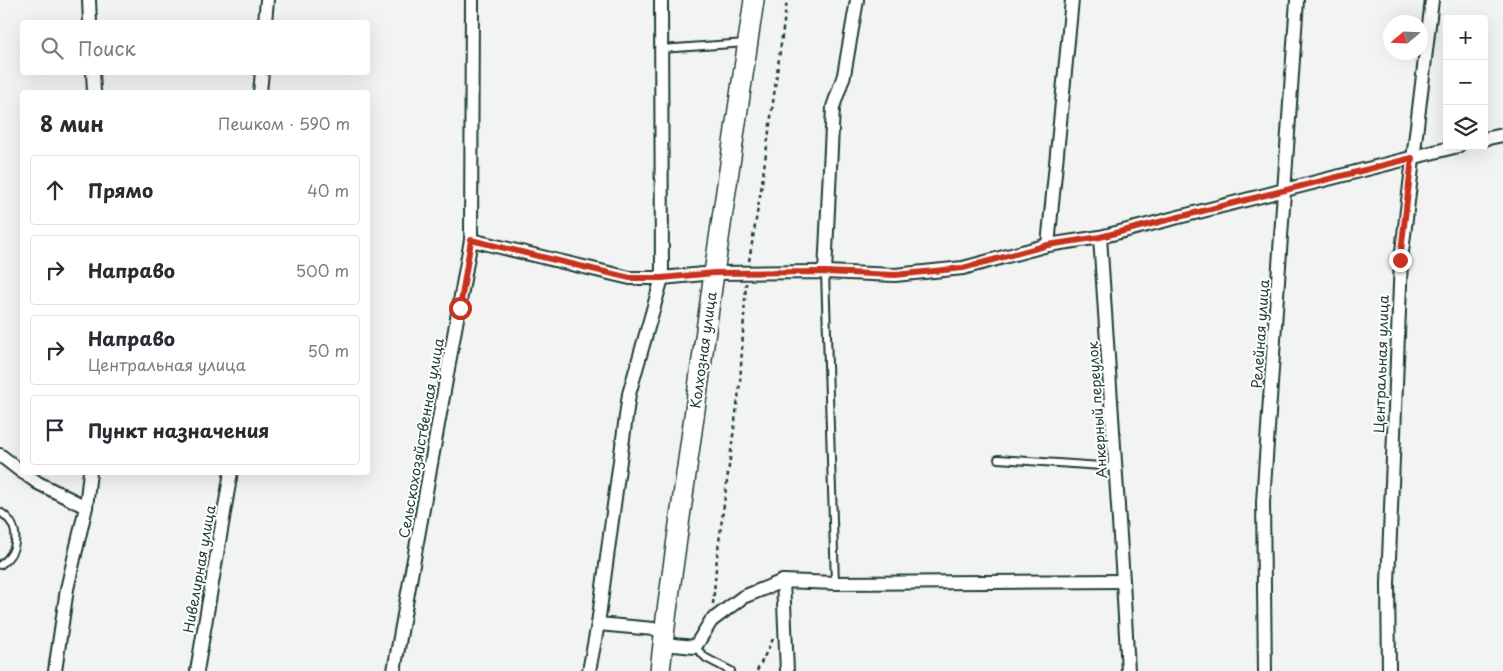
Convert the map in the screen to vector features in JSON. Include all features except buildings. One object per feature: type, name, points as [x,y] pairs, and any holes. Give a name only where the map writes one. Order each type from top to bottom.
[{"type":"main road","name":"Колхозная улица","points":[[660,671],[714,273],[754,0]]},
{"type":"street","points":[[89,0],[90,20]]},
{"type":"street","points":[[265,20],[267,0]]},
{"type":"street","name":"Сельскохозяйственная улица","points":[[394,671],[471,240],[472,0]]},
{"type":"street","points":[[589,671],[598,624],[629,394],[662,278],[661,0]]},
{"type":"street","points":[[825,272],[833,107],[844,74],[857,0]]},
{"type":"street","points":[[1048,245],[1072,0]]},
{"type":"street","name":"Релейная улица","points":[[1265,671],[1263,502],[1297,0]]},
{"type":"street","name":"Центральная улица","points":[[1389,671],[1388,583],[1400,260],[1432,0]]},
{"type":"street","points":[[93,75],[94,90]]},
{"type":"street","points":[[260,90],[262,75]]},
{"type":"street","points":[[1488,139],[1503,135]]},
{"type":"street","points":[[471,240],[630,278],[662,278],[714,273],[825,272],[895,275],[963,268],[1048,245],[1100,237],[1443,150]]},
{"type":"street","name":"Анкерный переулок","points":[[1100,237],[1128,671]]},
{"type":"street","points":[[0,455],[20,470]]},
{"type":"street","points":[[27,475],[38,484],[86,507]]},
{"type":"street","points":[[54,671],[67,589],[86,507],[90,475]]},
{"type":"street","name":"Нивелирная улица","points":[[197,671],[230,475]]},
{"type":"street","points":[[598,624],[664,637],[694,647],[711,621],[743,597],[783,581],[835,583],[1123,581]]},
{"type":"street","points":[[783,581],[787,671]]},
{"type":"lane","points":[[661,49],[748,43]]},
{"type":"lane","points":[[825,272],[835,583]]},
{"type":"lane","points":[[998,459],[1116,467]]},
{"type":"lane","points":[[0,512],[12,523],[16,533],[15,546],[11,556],[0,565]]},
{"type":"lane","points":[[694,647],[706,658],[732,671]]},
{"type":"path","points":[[711,621],[717,557],[740,383],[746,273],[761,190],[787,0]]},
{"type":"path","points":[[757,671],[784,616]]},
{"type":"route","points":[[460,308],[471,240],[630,278],[662,278],[714,273],[825,272],[895,275],[963,268],[1048,245],[1100,237],[1412,158],[1400,260]]}]
